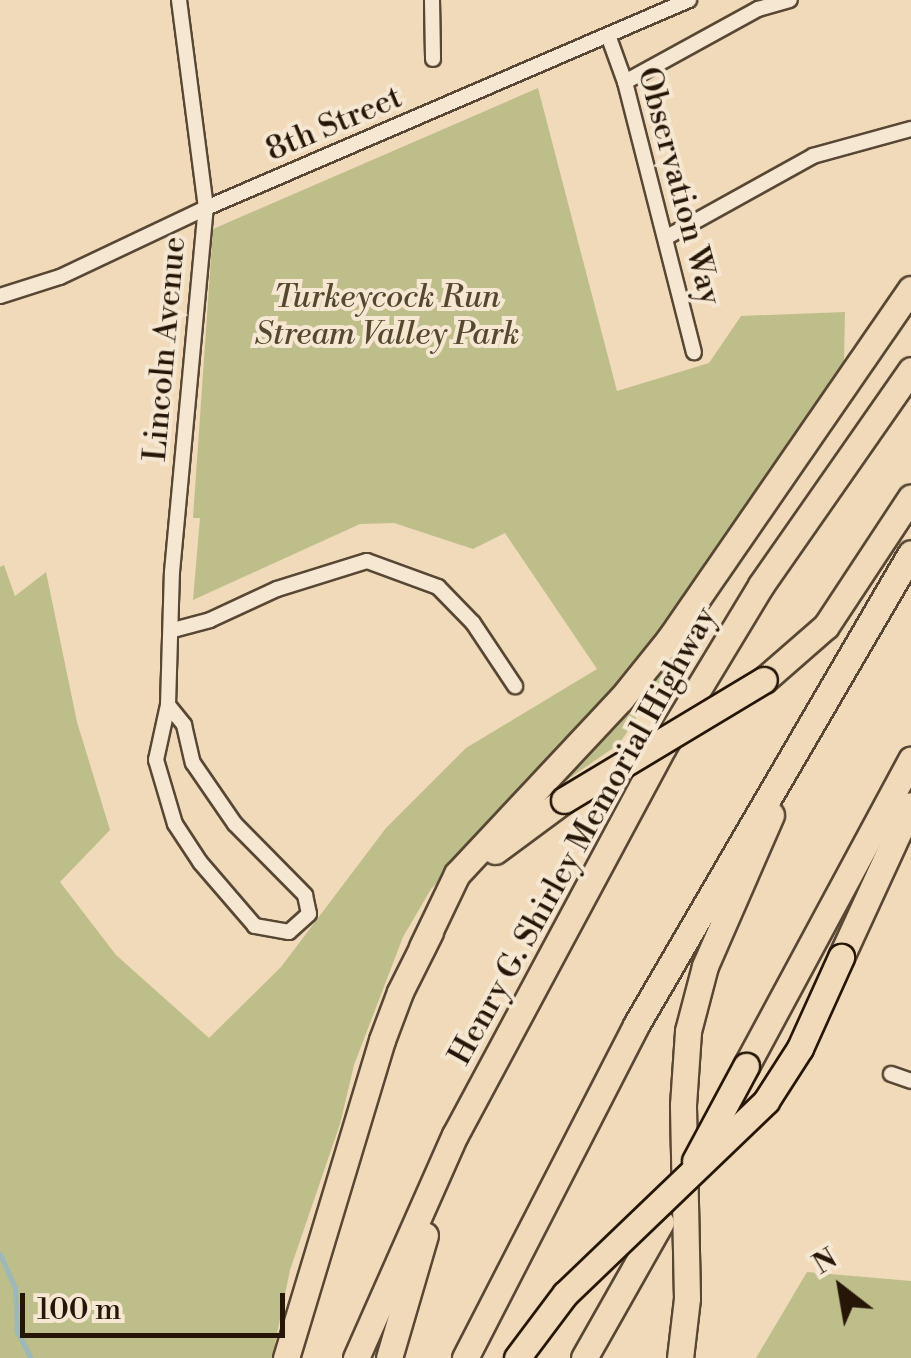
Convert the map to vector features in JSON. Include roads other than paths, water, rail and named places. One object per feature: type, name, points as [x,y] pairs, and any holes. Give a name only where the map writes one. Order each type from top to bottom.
[{"type":"highway","points":[[286,1358],[382,1040],[458,874],[621,699],[670,638],[911,290]]},
{"type":"highway","name":"Henry G. Shirley Memorial Highway","points":[[356,1358],[455,1135],[688,702],[761,585],[911,370]]},
{"type":"highway","points":[[422,947],[462,885],[488,856],[564,800],[764,680],[826,626],[873,561],[911,497]]},
{"type":"highway","points":[[465,1358],[636,1025],[911,553]]},
{"type":"highway","points":[[680,1358],[688,1298],[682,1105],[688,1031],[705,966],[820,704]]},
{"type":"highway","points":[[584,1358],[911,760]]},
{"type":"highway","points":[[517,1358],[565,1294],[766,1100],[800,1048],[911,805]]},
{"type":"highway","points":[[390,1358],[455,1135]]},
{"type":"street","name":"Lincoln Avenue","points":[[168,704],[184,726],[193,763],[235,824],[305,895],[309,914],[289,932],[255,926],[200,862],[175,824],[156,760],[168,704],[172,572],[206,208],[179,0]]},
{"type":"street","points":[[432,0],[433,58]]},
{"type":"street","name":"8th Street","points":[[0,296],[60,276],[206,208],[689,0]]},
{"type":"street","points":[[625,82],[758,10],[790,0]]},
{"type":"street","name":"Observation Way","points":[[608,35],[625,82],[694,352]]},
{"type":"street","points":[[666,238],[813,156],[911,129]]},
{"type":"street","points":[[173,630],[210,620],[277,589],[367,562],[438,587],[473,624],[515,686]]},
{"type":"street","points":[[891,1074],[911,1081]]},
{"type":"waterway","points":[[0,1254],[15,1287],[17,1331],[31,1358]]},
{"type":"park label","name":"Turkeycock Run Stream Valley Park","points":[[387,316]]}]
